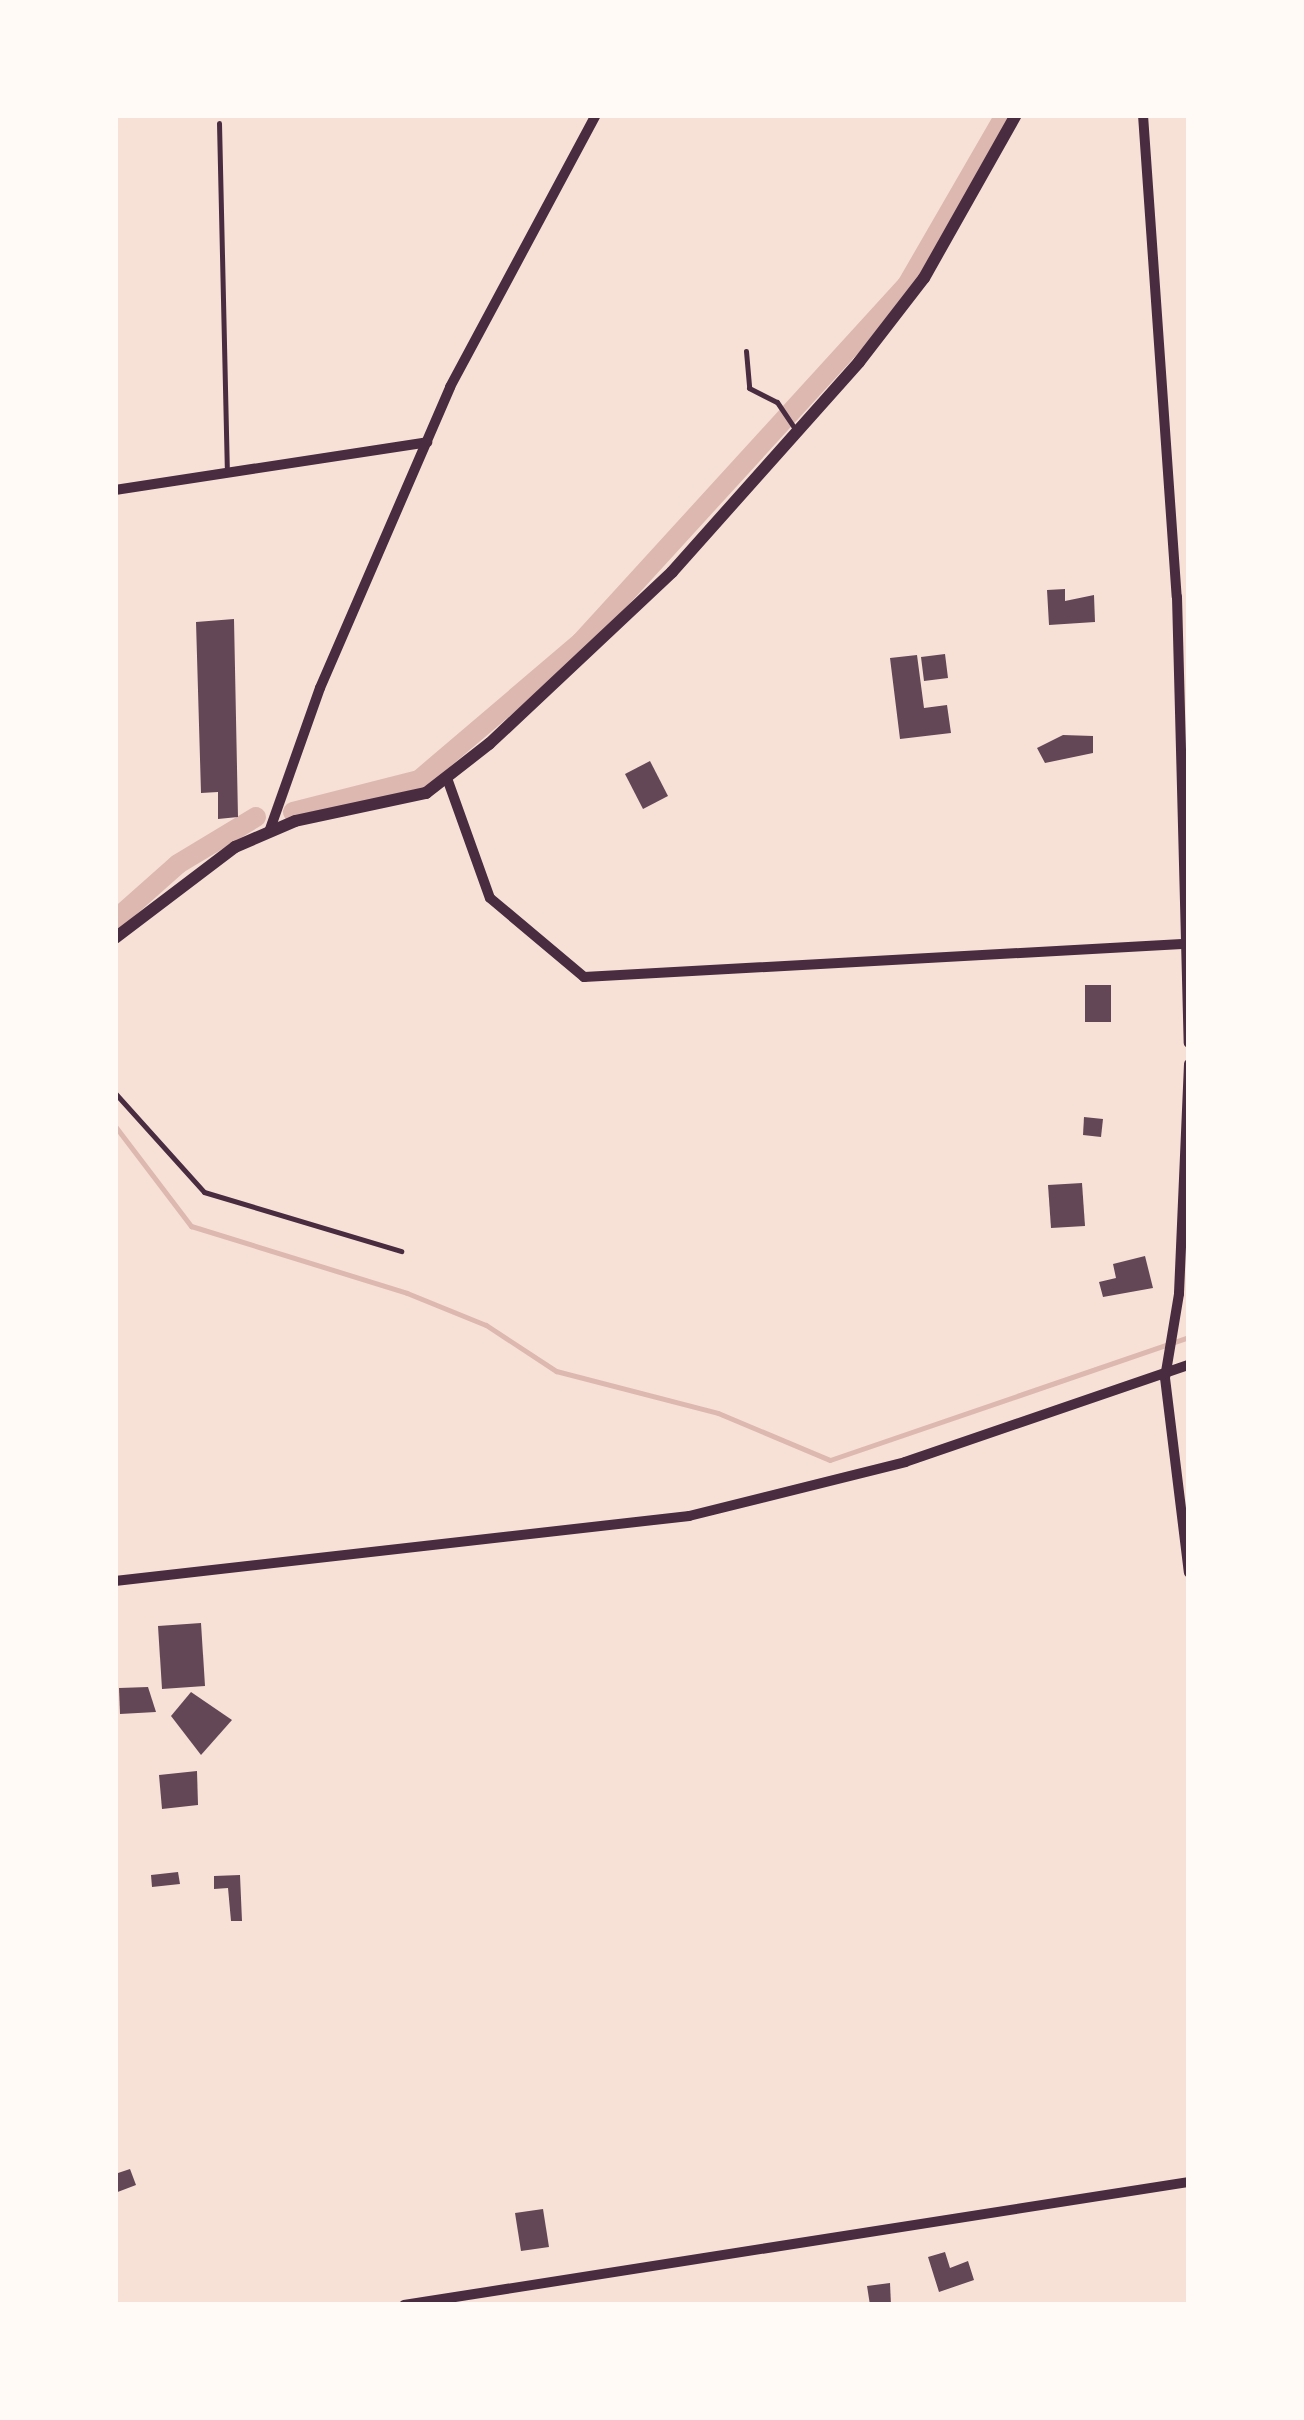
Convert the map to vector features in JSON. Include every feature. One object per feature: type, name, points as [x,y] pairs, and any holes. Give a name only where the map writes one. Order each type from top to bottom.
[{"type":"street","points":[[269,832],[427,442],[596,115]]},
{"type":"street","points":[[115,938],[206,863],[269,832],[403,801],[448,781],[672,572],[924,278],[1016,115]]},
{"type":"street","points":[[1143,115],[1177,597],[1182,944],[1189,1044]]},
{"type":"street","points":[[115,490],[227,468],[427,442]]},
{"type":"street","points":[[448,781],[490,898],[584,977],[1182,944]]},
{"type":"street","points":[[1189,1064],[1184,1292],[1165,1378],[1189,1573]]},
{"type":"street","points":[[115,1581],[689,1516],[906,1462],[1165,1378],[1189,1365]]},
{"type":"street","points":[[404,2305],[1189,2182]]},
{"type":"lane","points":[[219,123],[227,468]]},
{"type":"lane","points":[[746,351],[749,388],[777,402],[795,429]]},
{"type":"lane","points":[[115,1092],[204,1192],[400,1250]]},
{"type":"building","points":[[1065,589],[1065,601],[1094,595],[1095,622],[1049,625],[1047,590]]},
{"type":"building","points":[[234,619],[238,817],[218,819],[218,792],[201,793],[196,622]]},
{"type":"building","points":[[945,654],[948,678],[924,681],[921,657]]},
{"type":"building","points":[[917,655],[924,708],[947,705],[951,733],[900,739],[890,658]]},
{"type":"building","points":[[1063,735],[1093,736],[1093,753],[1045,763],[1037,748]]},
{"type":"building","points":[[650,761],[668,796],[643,809],[625,774]]},
{"type":"building","points":[[1085,985],[1111,985],[1111,1022],[1085,1022]]},
{"type":"building","points":[[1084,1117],[1103,1119],[1101,1137],[1083,1135]]},
{"type":"building","points":[[1082,1183],[1085,1226],[1051,1228],[1048,1185]]},
{"type":"building","points":[[1145,1256],[1153,1288],[1103,1297],[1099,1282],[1116,1278],[1113,1264]]},
{"type":"building","points":[[201,1623],[205,1686],[162,1689],[158,1626]]},
{"type":"building","points":[[148,1687],[156,1712],[120,1714],[119,1688]]},
{"type":"building","points":[[191,1692],[232,1720],[201,1755],[171,1716]]},
{"type":"building","points":[[197,1771],[198,1805],[162,1809],[159,1775]]},
{"type":"building","points":[[178,1872],[180,1884],[152,1887],[151,1875]]},
{"type":"building","points":[[240,1875],[242,1921],[231,1921],[228,1888],[214,1889],[214,1876]]},
{"type":"building","points":[[130,2169],[136,2185],[115,2193],[115,2174]]},
{"type":"building","points":[[543,2209],[549,2247],[521,2251],[515,2213]]},
{"type":"building","points":[[945,2252],[950,2268],[968,2261],[974,2280],[939,2292],[928,2257]]},
{"type":"building","points":[[890,2283],[891,2305],[870,2305],[867,2286]]},
{"type":"waterway","points":[[293,812],[419,780],[581,642],[907,285],[1005,115]]},
{"type":"waterway","points":[[115,920],[178,864],[256,817]]},
{"type":"waterway","points":[[115,1126],[191,1226],[407,1293],[486,1325],[556,1371],[718,1413],[830,1460],[1189,1337]]}]
